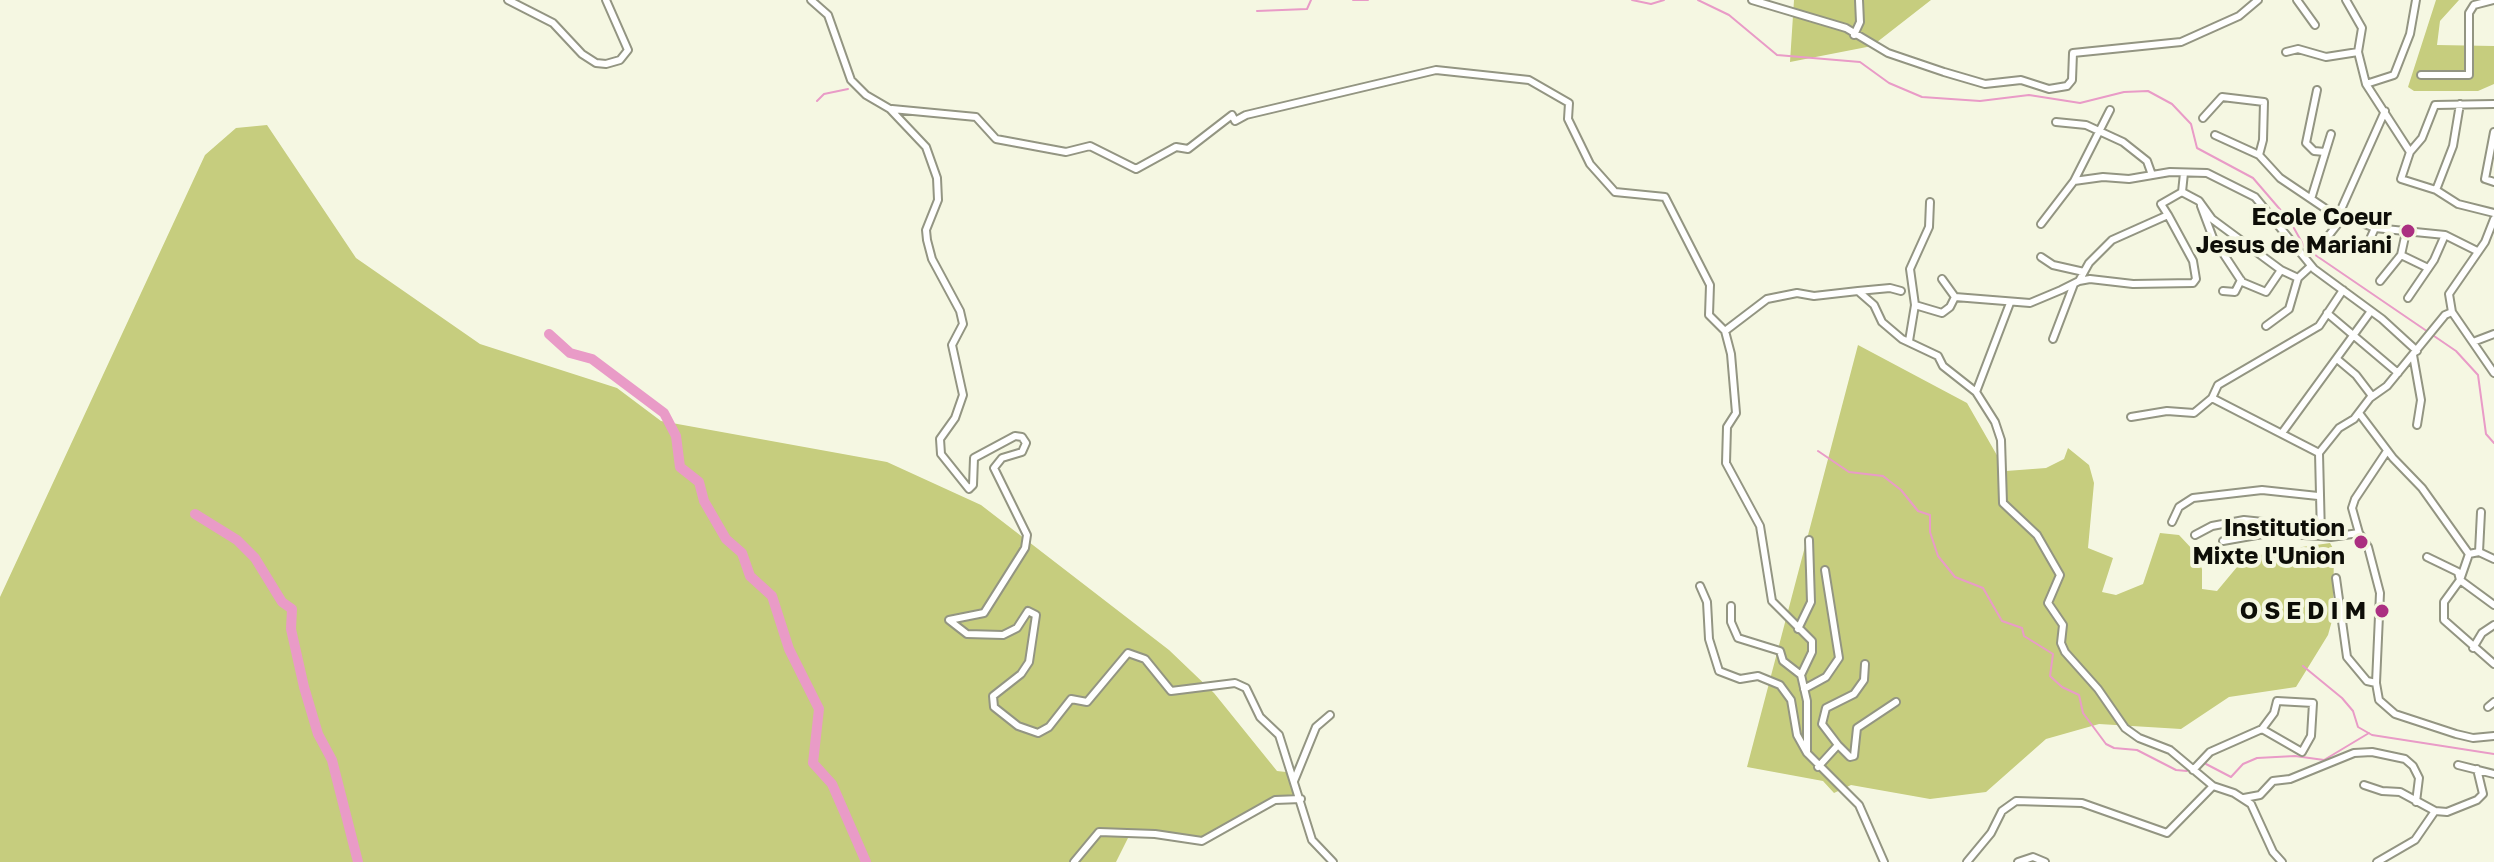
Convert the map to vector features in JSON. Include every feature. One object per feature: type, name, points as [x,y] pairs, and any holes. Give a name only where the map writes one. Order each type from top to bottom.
[{"type":"street","points":[[508,0],[553,23],[582,54],[596,63],[606,64],[620,60],[628,50],[606,0]]},
{"type":"street","points":[[811,0],[828,15],[851,80],[866,95],[890,109],[926,147],[937,178],[938,200],[926,230],[927,240],[932,259],[960,311],[963,324],[952,345],[963,395],[955,418],[940,439],[941,454],[969,489],[973,485],[974,458],[1015,436],[1022,437],[1026,443],[1022,452],[1002,458],[994,468],[1027,535],[1025,548],[984,613],[949,620],[967,634],[1003,635],[1017,628],[1028,611],[1036,615],[1029,662],[1021,674],[993,696],[994,707],[1018,726],[1038,733],[1049,727],[1071,699],[1087,702],[1128,653],[1145,659],[1171,691],[1227,682],[1246,688],[1260,717],[1279,735],[1286,766],[1301,799],[1312,840],[1333,862]]},
{"type":"street","points":[[1752,0],[1829,22],[1902,59],[1953,75],[1985,84],[2021,80],[2049,89],[2067,86],[2072,80],[2073,53],[2181,42],[2239,16],[2258,0]]},
{"type":"street","points":[[1854,35],[1860,22],[1859,0]]},
{"type":"street","points":[[2297,0],[2315,25]]},
{"type":"street","points":[[2346,0],[2362,28],[2358,52],[2366,84],[2410,152]]},
{"type":"street","points":[[2366,84],[2389,78],[2398,68],[2410,34],[2416,0]]},
{"type":"street","points":[[2421,75],[2468,77],[2469,13],[2474,5],[2493,0]]},
{"type":"street","points":[[2286,52],[2298,49],[2326,57],[2358,52]]},
{"type":"street","points":[[890,109],[976,117],[996,139],[1066,152],[1090,146],[1136,169],[1176,147],[1188,149],[1232,115],[1235,121],[1246,115],[1436,70],[1529,80],[1569,103],[1568,119],[1590,164],[1615,192],[1665,197],[1710,285],[1709,315],[1725,331],[1736,413],[1727,427],[1726,463],[1760,526],[1772,601],[1809,637],[1813,647],[1801,675],[1807,753]]},
{"type":"street","points":[[2317,90],[2306,143],[2314,151],[2325,152]]},
{"type":"street","points":[[2203,118],[2222,97],[2264,102],[2263,140],[2259,155]]},
{"type":"street","points":[[2436,190],[2453,146],[2460,104]]},
{"type":"street","points":[[2321,536],[2319,453],[2339,428],[2359,413],[2372,396],[2398,373],[2448,314],[2449,294],[2477,251],[2494,216],[2458,204],[2436,190],[2401,179],[2410,152],[2422,138],[2435,105],[2494,104]]},
{"type":"street","points":[[2041,224],[2074,181],[2110,110]]},
{"type":"street","points":[[2319,248],[2341,215],[2385,111]]},
{"type":"street","points":[[2056,122],[2086,125],[2137,152],[2147,161],[2152,175]]},
{"type":"street","points":[[2494,132],[2485,179],[2494,182]]},
{"type":"street","points":[[2311,199],[2331,134]]},
{"type":"street","points":[[2215,135],[2259,155],[2280,178],[2341,215],[2375,228],[2445,235],[2477,251]]},
{"type":"street","points":[[2182,192],[2184,173]]},
{"type":"street","points":[[2074,181],[2207,173],[2255,197],[2311,266],[2371,311],[2415,353],[2421,400],[2417,425]]},
{"type":"street","points":[[2182,192],[2212,219],[2281,270],[2298,278]]},
{"type":"street","points":[[1942,279],[1955,297],[2010,303],[2030,303],[2090,279],[2133,284],[2193,283],[2196,279],[2193,261],[2161,204],[2182,192]]},
{"type":"street","points":[[1909,341],[1915,305],[1910,269],[1929,227],[1930,202]]},
{"type":"street","points":[[2201,206],[2213,238],[2241,280],[2266,292],[2281,270]]},
{"type":"street","points":[[2053,339],[2077,283],[2112,240],[2168,215]]},
{"type":"street","points":[[2365,250],[2375,228]]},
{"type":"street","points":[[2380,281],[2401,255],[2406,232]]},
{"type":"street","points":[[2408,298],[2445,235]]},
{"type":"street","points":[[2401,255],[2428,268]]},
{"type":"street","points":[[2041,257],[2053,265],[2084,272]]},
{"type":"street","points":[[2266,326],[2289,309],[2298,278],[2311,266]]},
{"type":"street","points":[[2223,291],[2235,292],[2241,280]]},
{"type":"street","points":[[1725,331],[1767,299],[1797,293],[1814,296],[1890,288],[1901,291]]},
{"type":"street","points":[[2131,417],[2167,411],[2194,413],[2212,398],[2218,385],[2311,333],[2343,290]]},
{"type":"street","points":[[1858,291],[1874,305],[1882,322],[1938,356],[1943,366],[1976,392],[1995,422],[2001,440],[2003,503],[2037,535],[2060,575],[2048,603],[2063,625],[2061,643],[2125,728],[2139,738],[2170,750],[2213,786],[2244,798],[2260,795],[2273,781],[2290,779],[2354,753],[2372,752],[2405,759],[2419,778],[2416,802]]},
{"type":"street","points":[[1915,305],[1942,313],[1950,307],[1955,297]]},
{"type":"street","points":[[1976,392],[2010,303]]},
{"type":"street","points":[[2282,433],[2337,359],[2351,333],[2371,311]]},
{"type":"street","points":[[2327,313],[2398,373]]},
{"type":"street","points":[[2448,314],[2473,342],[2494,373]]},
{"type":"street","points":[[2473,342],[2494,334]]},
{"type":"street","points":[[2337,359],[2356,375],[2372,396]]},
{"type":"street","points":[[2212,398],[2319,453]]},
{"type":"street","points":[[2359,413],[2387,451],[2422,488],[2469,554]]},
{"type":"street","points":[[2387,451],[2352,508],[2359,533],[2368,547],[2380,593],[2376,683],[2379,700],[2395,714],[2473,738],[2494,736]]},
{"type":"street","points":[[2172,522],[2179,507],[2193,498],[2279,489],[2318,496]]},
{"type":"street","points":[[2479,552],[2481,512]]},
{"type":"street","points":[[2195,535],[2212,526],[2244,520],[2263,522],[2268,533]]},
{"type":"street","points":[[2223,541],[2268,533],[2321,536],[2359,533]]},
{"type":"street","points":[[1798,629],[1811,602],[1809,540]]},
{"type":"street","points":[[2469,554],[2479,552],[2494,559]]},
{"type":"street","points":[[2469,554],[2460,580],[2444,602],[2444,620],[2494,664]]},
{"type":"street","points":[[2427,557],[2458,572],[2460,580],[2494,605]]},
{"type":"street","points":[[1804,689],[1826,677],[1839,658],[1825,570]]},
{"type":"street","points":[[2336,578],[2347,657],[2367,681],[2376,683]]},
{"type":"street","points":[[1700,586],[1707,602],[1709,639],[1719,671],[1740,679],[1758,676],[1780,685],[1791,700],[1797,735],[1807,753],[1859,805],[1884,862]]},
{"type":"street","points":[[1731,606],[1731,622],[1738,638],[1780,651],[1783,661],[1801,675]]},
{"type":"street","points":[[2473,648],[2482,633],[2494,625]]},
{"type":"street","points":[[1865,664],[1864,680],[1854,694],[1824,711],[1822,724],[1838,745],[1850,757],[1854,756],[1857,728],[1896,702]]},
{"type":"street","points":[[2193,770],[2210,752],[2262,729],[2274,713],[2277,701],[2313,703],[2311,736],[2302,752],[2262,729]]},
{"type":"street","points":[[1294,781],[1316,727],[1330,715]]},
{"type":"street","points":[[1818,767],[1838,745]]},
{"type":"street","points":[[2458,765],[2494,774]]},
{"type":"street","points":[[2364,785],[2382,791],[2400,792],[2435,811],[2447,812],[2477,800],[2483,794],[2477,769]]},
{"type":"street","points":[[1967,862],[1991,833],[2002,811],[2016,801],[2053,800],[2096,806],[2167,833],[2213,786]]},
{"type":"street","points":[[2244,798],[2282,862]]},
{"type":"street","points":[[1074,862],[1099,832],[1155,834],[1202,841],[1275,800],[1301,799]]},
{"type":"street","points":[[2377,862],[2415,840],[2435,811]]},
{"type":"street","points":[[2018,862],[2033,857],[2045,862]]},
{"type":"green space","points":[[1794,0],[1931,0],[1872,46],[1790,62]]},
{"type":"green space","points":[[2436,0],[2459,0],[2440,21],[2437,45],[2494,46],[2494,84],[2478,91],[2414,91],[2408,87]]},
{"type":"green space","points":[[267,125],[356,258],[480,344],[617,388],[661,421],[887,462],[981,505],[1169,650],[1214,693],[1277,771],[1286,772],[1301,793],[1272,802],[1204,845],[1130,834],[1116,862],[0,862],[0,597],[205,155],[236,128]]},
{"type":"green space","points":[[1858,345],[1967,403],[2006,471],[2046,468],[2064,459],[2068,448],[2089,465],[2094,483],[2088,548],[2113,558],[2102,592],[2116,595],[2143,584],[2160,533],[2179,535],[2194,551],[2202,569],[2202,589],[2217,591],[2237,567],[2267,552],[2330,543],[2334,550],[2333,617],[2328,635],[2296,687],[2229,697],[2181,729],[2099,724],[2046,739],[1986,792],[1930,799],[1851,785],[1834,793],[1823,781],[1747,767]]},
{"type":"waterway","points":[[1257,11],[1307,9],[1311,0]]},
{"type":"waterway","points":[[1353,0],[1368,0]]},
{"type":"waterway","points":[[1632,0],[1651,4],[1664,0]]},
{"type":"waterway","points":[[1698,0],[1729,15],[1777,55],[1860,62],[1889,83],[1922,97],[1980,101],[2029,95],[2080,103],[2124,92],[2148,91],[2172,104],[2191,124],[2197,148],[2253,178],[2290,221],[2305,248],[2456,351],[2478,375],[2486,434],[2494,443]]},
{"type":"waterway","points":[[817,101],[824,94],[848,89]]},
{"type":"waterway","points":[[549,334],[570,353],[592,359],[664,413],[676,436],[680,467],[699,482],[704,501],[726,539],[742,553],[750,576],[772,596],[789,649],[819,709],[813,763],[832,784],[866,862]]},
{"type":"waterway","points":[[1818,451],[1849,472],[1883,476],[1901,490],[1918,511],[1930,515],[1930,532],[1938,556],[1955,577],[1983,588],[2002,621],[2022,628],[2024,636],[2053,654],[2050,676],[2062,687],[2079,695],[2083,713],[2106,744],[2114,748],[2137,750],[2176,770],[2187,771]]},
{"type":"waterway","points":[[195,514],[237,540],[255,558],[282,602],[292,609],[291,629],[304,687],[318,734],[332,760],[358,862]]},
{"type":"waterway","points":[[2303,666],[2342,698],[2353,711],[2358,727],[2372,735],[2494,754]]},
{"type":"waterway","points":[[2206,764],[2231,777],[2243,764],[2257,758],[2295,756],[2324,760],[2369,733]]},
{"type":"place","name":"Ecole Coeur Jesus de Mariani","points":[[2408,231]]},
{"type":"place","name":"Institution Mixte l'Union","points":[[2361,542]]},
{"type":"place","name":"O S E D I M","points":[[2382,611]]}]
